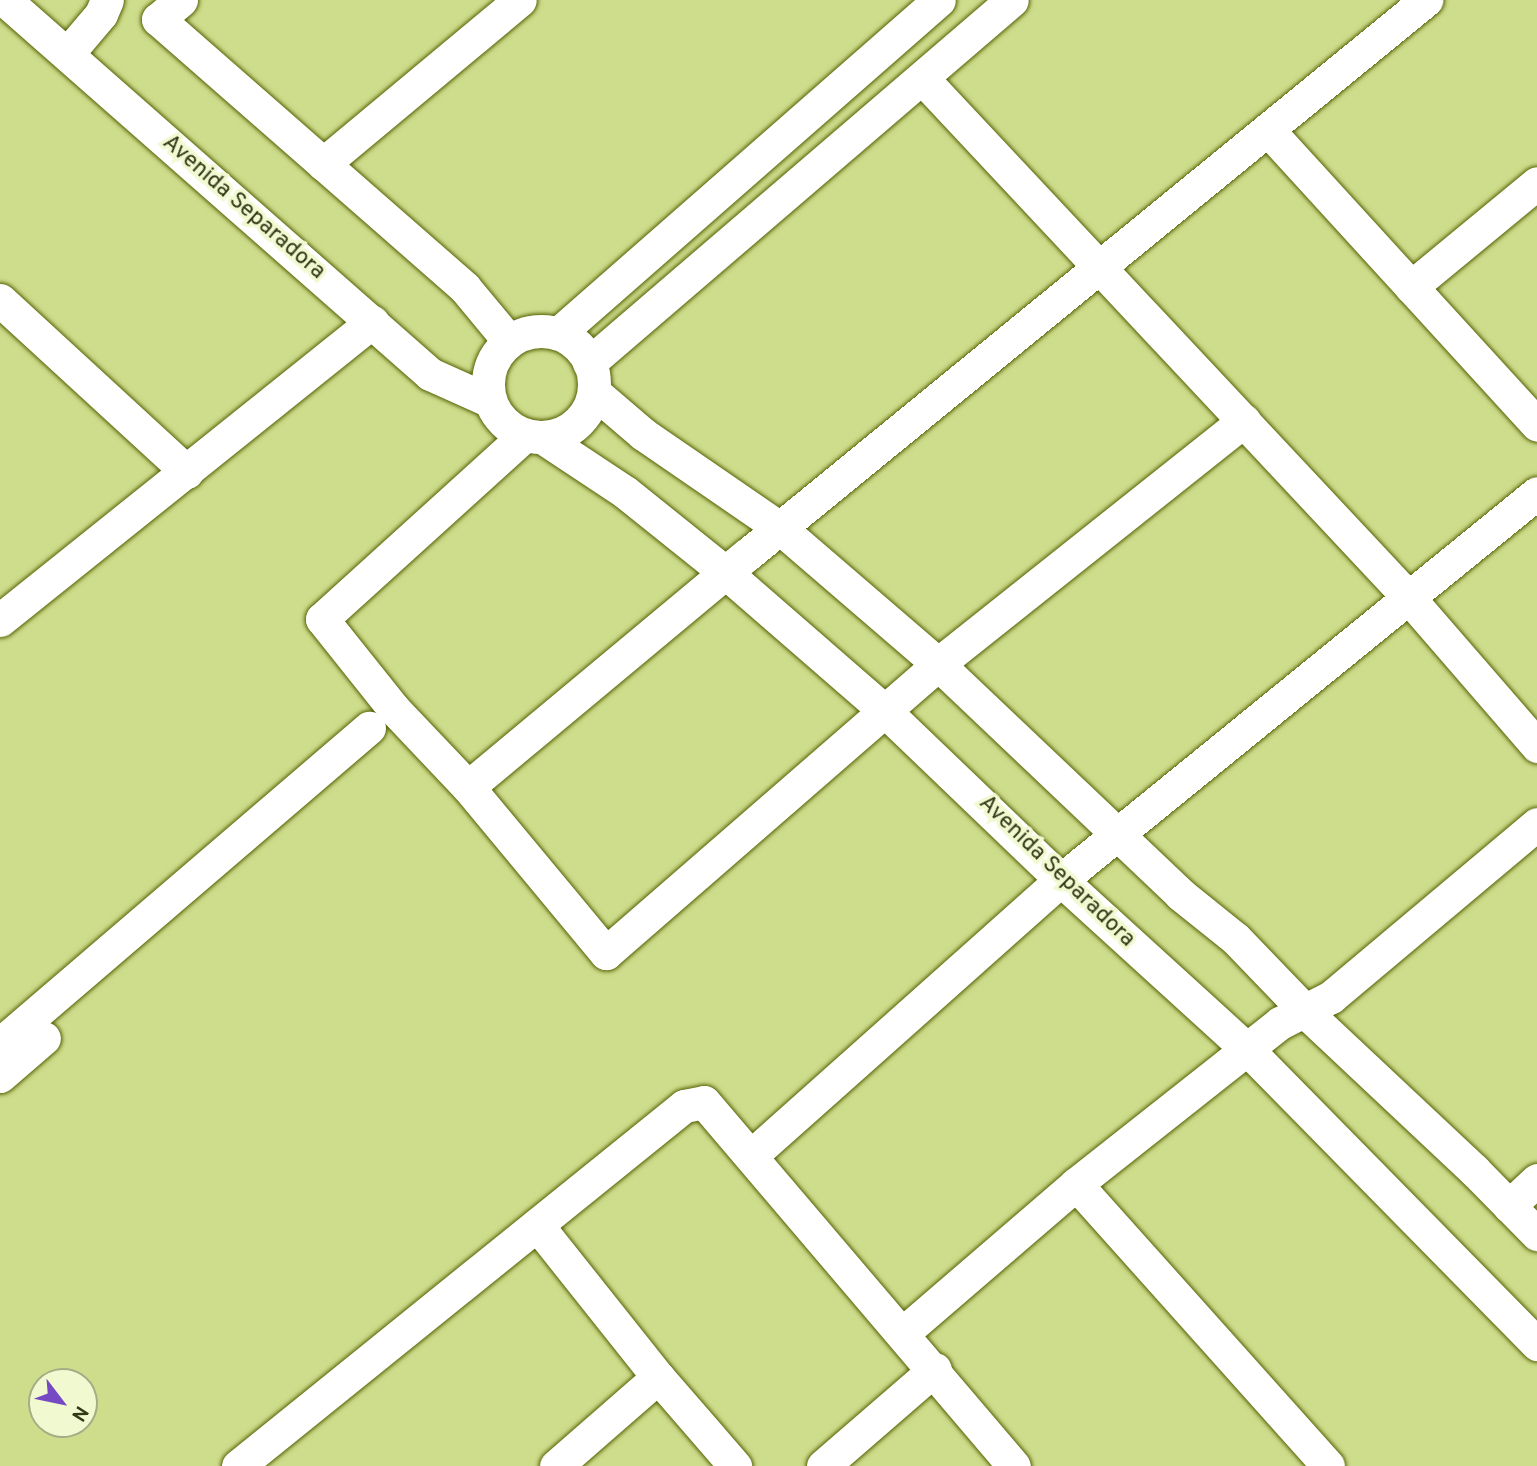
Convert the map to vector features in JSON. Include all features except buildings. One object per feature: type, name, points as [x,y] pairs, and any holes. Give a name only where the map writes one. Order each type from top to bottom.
[{"type":"street","name":"Avenida Separadora","points":[[5,0],[430,374],[490,401]]},
{"type":"street","points":[[68,54],[101,14],[107,0]]},
{"type":"street","points":[[323,164],[520,0]]},
{"type":"street","points":[[559,333],[939,0]]},
{"type":"street","points":[[1012,0],[592,377],[588,410],[576,424],[560,434],[534,436],[504,422],[490,401],[487,384],[490,368],[497,353],[509,341],[524,333],[540,330],[559,333],[575,342],[592,377],[643,434],[780,528],[938,664],[1180,894],[1235,938],[1304,1010],[1537,1234]]},
{"type":"street","points":[[468,787],[725,572],[1426,0]]},
{"type":"street","points":[[169,10],[323,164],[465,288],[509,341]]},
{"type":"street","points":[[923,79],[1101,266],[1409,598],[1537,746]]},
{"type":"street","points":[[1268,130],[1537,425]]},
{"type":"street","points":[[1411,287],[1537,183]]},
{"type":"street","points":[[7,317],[187,472]]},
{"type":"street","points":[[0,620],[372,322]]},
{"type":"street","points":[[534,436],[322,619],[393,708],[468,787],[606,953],[938,664],[1244,421]]},
{"type":"street","name":"Avenida Separadora","points":[[534,436],[625,492],[725,572],[886,711],[1062,880],[1247,1049],[1537,1345]]},
{"type":"street","points":[[752,1155],[1062,880],[1537,493]]},
{"type":"street","points":[[0,1044],[369,729]]},
{"type":"street","points":[[903,1334],[1076,1184],[1280,1023],[1331,997],[1537,824]]},
{"type":"street","points":[[0,1076],[44,1038]]},
{"type":"street","points":[[238,1466],[684,1106],[704,1102],[752,1155],[1014,1466]]},
{"type":"street","points":[[1509,1206],[1537,1180]]},
{"type":"street","points":[[1076,1184],[1328,1466]]},
{"type":"street","points":[[537,1225],[658,1377],[735,1466]]},
{"type":"street","points":[[823,1466],[934,1369]]},
{"type":"street","points":[[556,1466],[658,1377]]}]
